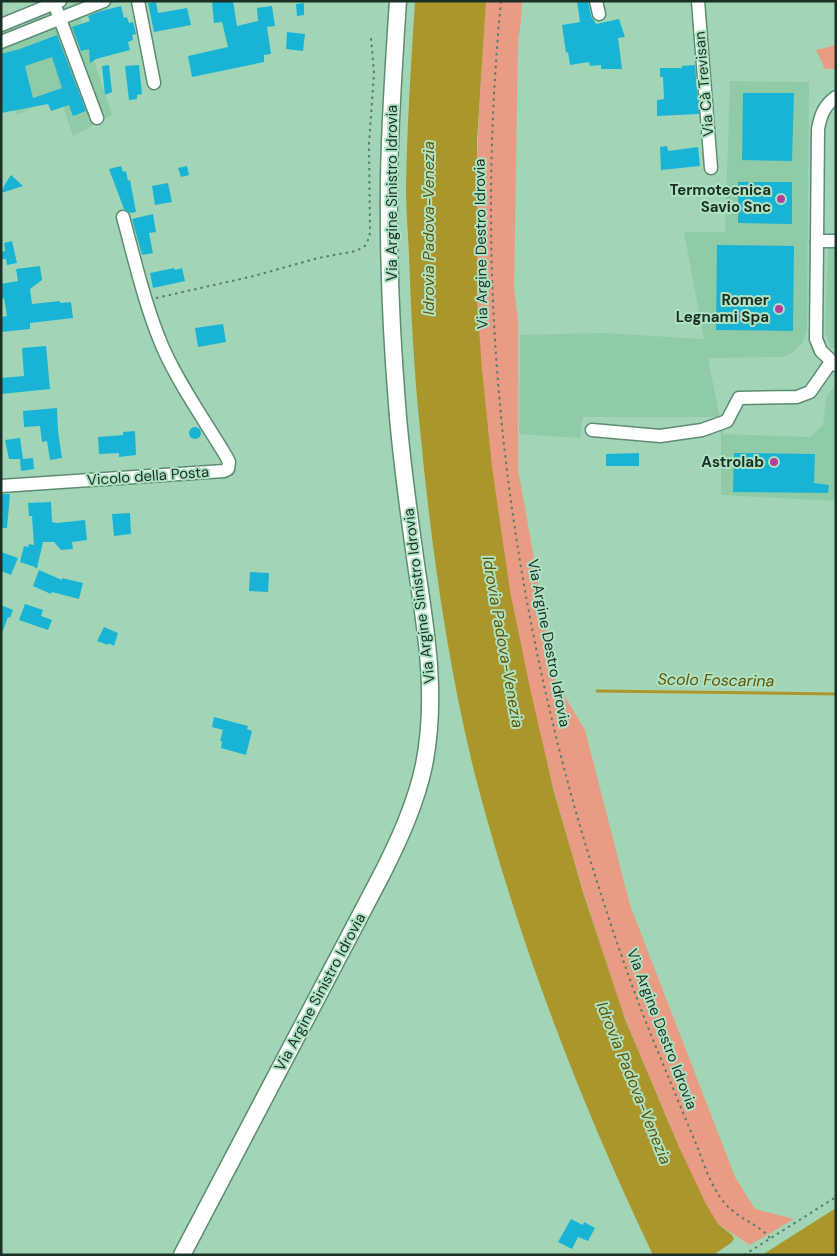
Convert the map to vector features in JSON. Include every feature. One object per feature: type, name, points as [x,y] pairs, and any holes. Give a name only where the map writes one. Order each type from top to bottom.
[{"type":"main road","name":"Via Argine Sinistro Idrovia","points":[[182,1255],[400,839],[411,812],[424,764],[430,716],[429,653],[402,466],[392,323],[389,179],[398,1]]},
{"type":"street","points":[[1,42],[104,1]]},
{"type":"street","points":[[138,1],[154,83]]},
{"type":"street","points":[[596,1],[599,14]]},
{"type":"street","name":"Via Cà Trevisan","points":[[698,1],[711,168]]},
{"type":"street","points":[[1,25],[57,2],[60,18],[97,118]]},
{"type":"street","points":[[592,430],[660,436],[702,430],[727,420],[739,398],[797,397],[810,392],[834,364],[821,351],[816,338],[818,129],[820,114],[826,105],[836,97]]},
{"type":"street","name":"Vicolo della Posta","points":[[1,486],[224,471],[228,469],[229,462],[226,456],[173,368],[146,301],[123,217]]},
{"type":"street","points":[[817,241],[836,241]]},
{"type":"path","name":"Via Argine Destro Idrovia","points":[[501,1],[495,61],[490,206],[496,369],[506,465],[531,628],[544,691],[570,789],[614,935],[673,1089],[719,1196],[733,1214],[760,1228],[770,1238]]},
{"type":"path","points":[[146,301],[254,276],[318,258],[356,250],[365,246],[370,232],[369,144],[374,73],[371,38]]},
{"type":"path","points":[[744,1255],[836,1197]]},
{"type":"shaded area","points":[[486,1],[522,1],[518,41],[514,289],[518,319],[518,469],[556,682],[585,730],[630,905],[735,1177],[755,1209],[794,1219],[750,1245],[718,1224],[712,1216],[687,1165],[622,1010],[574,860],[532,703],[502,544],[482,384],[477,303],[476,190]]},
{"type":"shaded area","points":[[75,3],[112,115],[73,136],[59,94],[17,115],[1,72],[1,34]]},
{"type":"shaded area","points":[[836,45],[836,69],[825,69],[816,50]]},
{"type":"shaded area","points":[[730,81],[809,82],[807,329],[803,342],[794,352],[783,357],[708,358],[723,434],[810,437],[823,425],[826,397],[836,386],[836,501],[721,495],[721,434],[715,417],[583,417],[580,438],[519,434],[520,335],[604,333],[704,339],[684,232],[725,232]]},
{"type":"shaded area","points":[[828,237],[836,237],[836,351],[830,346],[825,332]]},
{"type":"water","name":"Idrovia Padova-Venezia","points":[[415,1],[486,1],[477,140],[477,301],[492,467],[510,591],[554,792],[583,892],[625,1019],[679,1147],[706,1204],[718,1224],[732,1235],[734,1239],[713,1255],[653,1255],[600,1138],[552,1019],[511,898],[475,775],[456,689],[441,603],[429,516],[416,385],[406,189]]},
{"type":"water","points":[[836,1208],[836,1252],[832,1255],[762,1255]]},
{"type":"building","points":[[212,1],[233,1],[237,26],[258,21],[257,8],[272,6],[275,26],[267,27],[271,54],[264,55],[264,62],[192,77],[188,56],[228,47],[222,22],[214,23]]},
{"type":"building","points":[[577,1],[588,1],[591,16],[596,24],[619,19],[625,37],[618,38],[622,69],[601,69],[601,65],[590,66],[589,62],[570,65],[568,52],[566,53],[562,25],[580,22]]},
{"type":"building","points":[[156,2],[158,13],[187,8],[191,25],[154,32],[148,3]]},
{"type":"building","points":[[304,3],[304,15],[297,16],[296,4]]},
{"type":"building","points":[[121,6],[124,18],[127,17],[129,23],[133,22],[136,34],[132,35],[133,40],[128,42],[130,50],[96,59],[90,63],[89,49],[81,51],[72,27],[90,21],[88,16]]},
{"type":"building","points":[[287,32],[305,34],[303,51],[286,49]]},
{"type":"building","points":[[57,35],[86,111],[73,116],[69,105],[51,111],[48,104],[1,113],[1,54]],"holes":[[[52,57],[62,88],[33,98],[25,66]]]},
{"type":"building","points":[[109,65],[112,92],[105,95],[102,66]]},
{"type":"building","points":[[139,65],[142,94],[137,95],[137,99],[129,100],[125,66]]},
{"type":"building","points":[[695,65],[699,114],[657,116],[657,100],[664,99],[663,77],[660,77],[660,68],[682,68],[682,66]]},
{"type":"building","points":[[743,93],[794,93],[792,161],[742,160]]},
{"type":"building","points":[[667,146],[668,151],[698,147],[700,166],[661,170],[660,147]]},
{"type":"building","points":[[121,166],[123,172],[126,171],[128,181],[130,180],[136,212],[130,213],[124,209],[109,169]]},
{"type":"building","points":[[187,166],[189,175],[181,177],[178,168]]},
{"type":"building","points":[[11,175],[23,186],[1,193],[5,184]]},
{"type":"building","points":[[738,182],[792,182],[792,224],[738,223]]},
{"type":"building","points":[[168,183],[172,202],[155,205],[152,186]]},
{"type":"building","points":[[153,214],[156,232],[149,233],[153,253],[142,255],[132,219]]},
{"type":"building","points":[[12,241],[17,263],[7,265],[6,259],[1,259],[1,252],[5,251],[4,243]]},
{"type":"building","points":[[717,245],[794,246],[793,331],[716,330]]},
{"type":"building","points":[[40,266],[42,280],[30,289],[32,304],[60,301],[60,303],[71,302],[73,318],[30,323],[30,329],[1,332],[1,317],[7,316],[4,298],[1,299],[1,284],[18,281],[16,269]]},
{"type":"building","points":[[174,268],[175,270],[182,268],[185,281],[153,288],[150,273]]},
{"type":"building","points":[[223,324],[226,342],[198,347],[195,328]]},
{"type":"building","points":[[46,346],[50,389],[1,394],[1,378],[24,376],[22,348]]},
{"type":"building","points":[[57,408],[62,458],[50,460],[47,441],[42,442],[40,426],[24,427],[23,411]]},
{"type":"building","points":[[193,427],[197,427],[201,433],[197,439],[193,439],[189,435],[189,431]]},
{"type":"building","points":[[135,431],[136,455],[119,457],[119,453],[99,454],[98,437],[123,435],[123,432]]},
{"type":"building","points":[[20,438],[23,459],[33,458],[34,469],[21,471],[20,459],[9,459],[5,440]]},
{"type":"building","points":[[639,453],[639,466],[606,466],[606,454]]},
{"type":"building","points":[[734,453],[815,454],[814,483],[829,485],[828,493],[733,492]]},
{"type":"building","points":[[1,494],[10,494],[7,528],[1,528]]},
{"type":"building","points":[[51,502],[52,522],[85,520],[87,540],[72,542],[73,549],[61,550],[54,542],[43,542],[37,568],[35,568],[20,562],[24,546],[34,545],[32,516],[29,516],[28,503]]},
{"type":"building","points":[[130,513],[131,534],[114,536],[112,514]]},
{"type":"building","points":[[1,552],[18,558],[11,575],[1,571]]},
{"type":"building","points":[[39,570],[62,580],[62,578],[83,583],[79,599],[52,592],[51,594],[33,586]]},
{"type":"building","points":[[250,572],[269,573],[268,592],[249,591]]},
{"type":"building","points":[[25,604],[43,610],[41,616],[52,620],[48,630],[19,620]]},
{"type":"building","points":[[1,605],[13,610],[2,633]]},
{"type":"building","points":[[104,627],[118,633],[114,646],[97,641]]},
{"type":"building","points":[[214,717],[248,726],[247,729],[252,731],[246,755],[221,748],[222,741],[220,741],[223,730],[212,727]]},
{"type":"building","points":[[571,1219],[583,1225],[584,1222],[595,1228],[588,1241],[578,1237],[572,1249],[558,1242]]},
{"type":"waterway","name":"Scolo Foscarina","points":[[597,691],[836,694]]},
{"type":"place","name":"Termotecnica Savio Snc","points":[[781,199]]},
{"type":"place","name":"Romer Legnami Spa","points":[[779,309]]},
{"type":"place","name":"Astrolab","points":[[774,462]]}]
